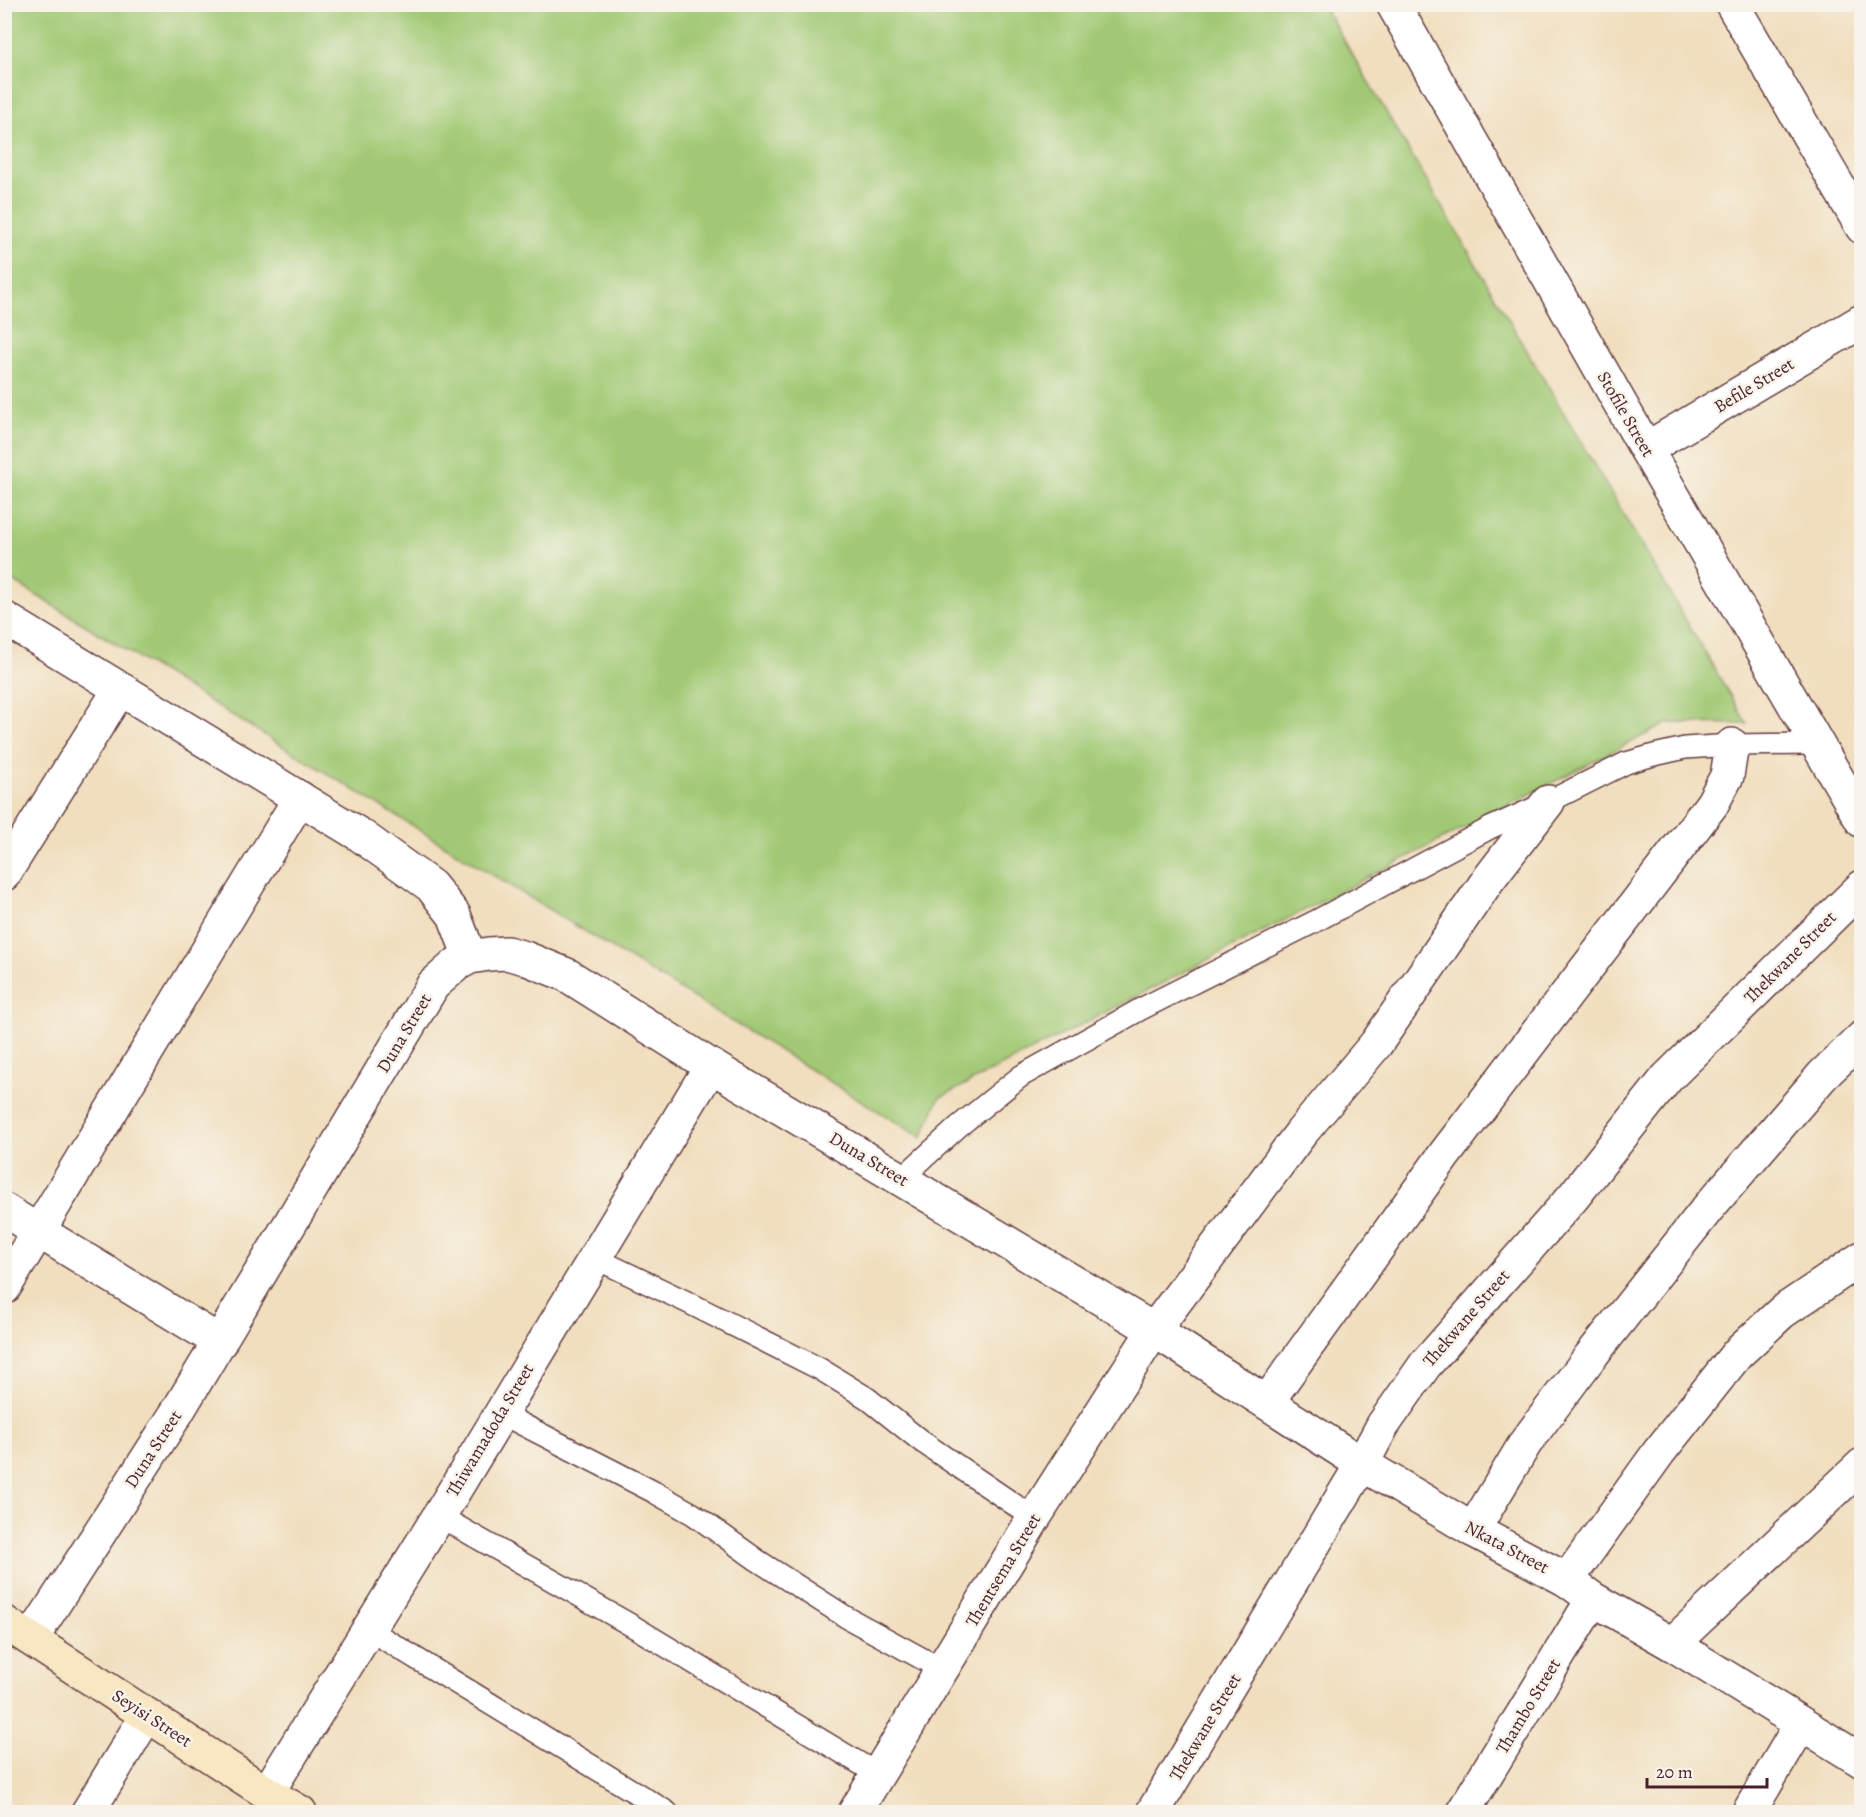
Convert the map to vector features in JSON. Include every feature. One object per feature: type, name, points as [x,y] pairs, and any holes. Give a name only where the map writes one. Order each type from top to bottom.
[{"type":"street","name":"Stofile Street","points":[[1393,4],[1815,744],[1862,821]]},
{"type":"street","points":[[1732,4],[1862,227]]},
{"type":"street","name":"Befile Street","points":[[1646,449],[1862,321]]},
{"type":"street","points":[[4,618],[360,835],[431,886],[454,915],[470,957]]},
{"type":"street","points":[[4,874],[120,689]]},
{"type":"street","points":[[1267,1402],[1445,1154],[1712,804],[1727,776],[1732,745]]},
{"type":"street","points":[[4,1288],[300,798]]},
{"type":"street","name":"Thentsema Street","points":[[855,1812],[1034,1518],[1154,1330],[1301,1133],[1376,1044],[1488,880],[1548,802]]},
{"type":"street","name":"Thekwane Street","points":[[1154,1812],[1383,1425],[1425,1365],[1573,1197],[1667,1078],[1862,887]]},
{"type":"street","name":"Duna Street","points":[[18,1630],[176,1414],[433,985],[457,964],[470,957],[507,953],[567,975],[711,1066],[1154,1330]]},
{"type":"street","points":[[1473,1530],[1526,1442],[1590,1357],[1708,1208],[1823,1075],[1862,1038]]},
{"type":"street","name":"Thiwamadoda Street","points":[[267,1793],[439,1516],[711,1066]]},
{"type":"street","points":[[4,1210],[219,1342]]},
{"type":"street","points":[[1567,1580],[1659,1452],[1737,1354],[1782,1312],[1862,1258]]},
{"type":"street","name":"Nkata Street","points":[[1154,1330],[1362,1464],[1473,1530],[1567,1580],[1593,1599],[1672,1644],[1862,1761]]},
{"type":"street","points":[[1672,1644],[1862,1465]]},
{"type":"street","name":"Thambo Street","points":[[1463,1812],[1593,1599]]},
{"type":"street","name":"Seyisi Street","points":[[18,1630],[267,1793],[300,1812]]},
{"type":"street","points":[[88,1812],[147,1715]]},
{"type":"street","points":[[1749,1812],[1801,1724]]},
{"type":"lane","points":[[902,1178],[959,1126],[1021,1076],[1141,1009],[1314,922],[1490,828],[1626,763],[1684,748],[1815,744]]},
{"type":"lane","points":[[596,1258],[820,1369],[867,1398],[921,1441],[1034,1518]]},
{"type":"lane","points":[[500,1413],[693,1514],[757,1560],[846,1617],[943,1670]]},
{"type":"lane","points":[[439,1516],[636,1628],[879,1775]]},
{"type":"lane","points":[[369,1629],[668,1812]]},
{"type":"green space","points":[[4,5],[1323,5],[1747,724],[1668,723],[939,1098],[922,1138],[5,576]]}]
